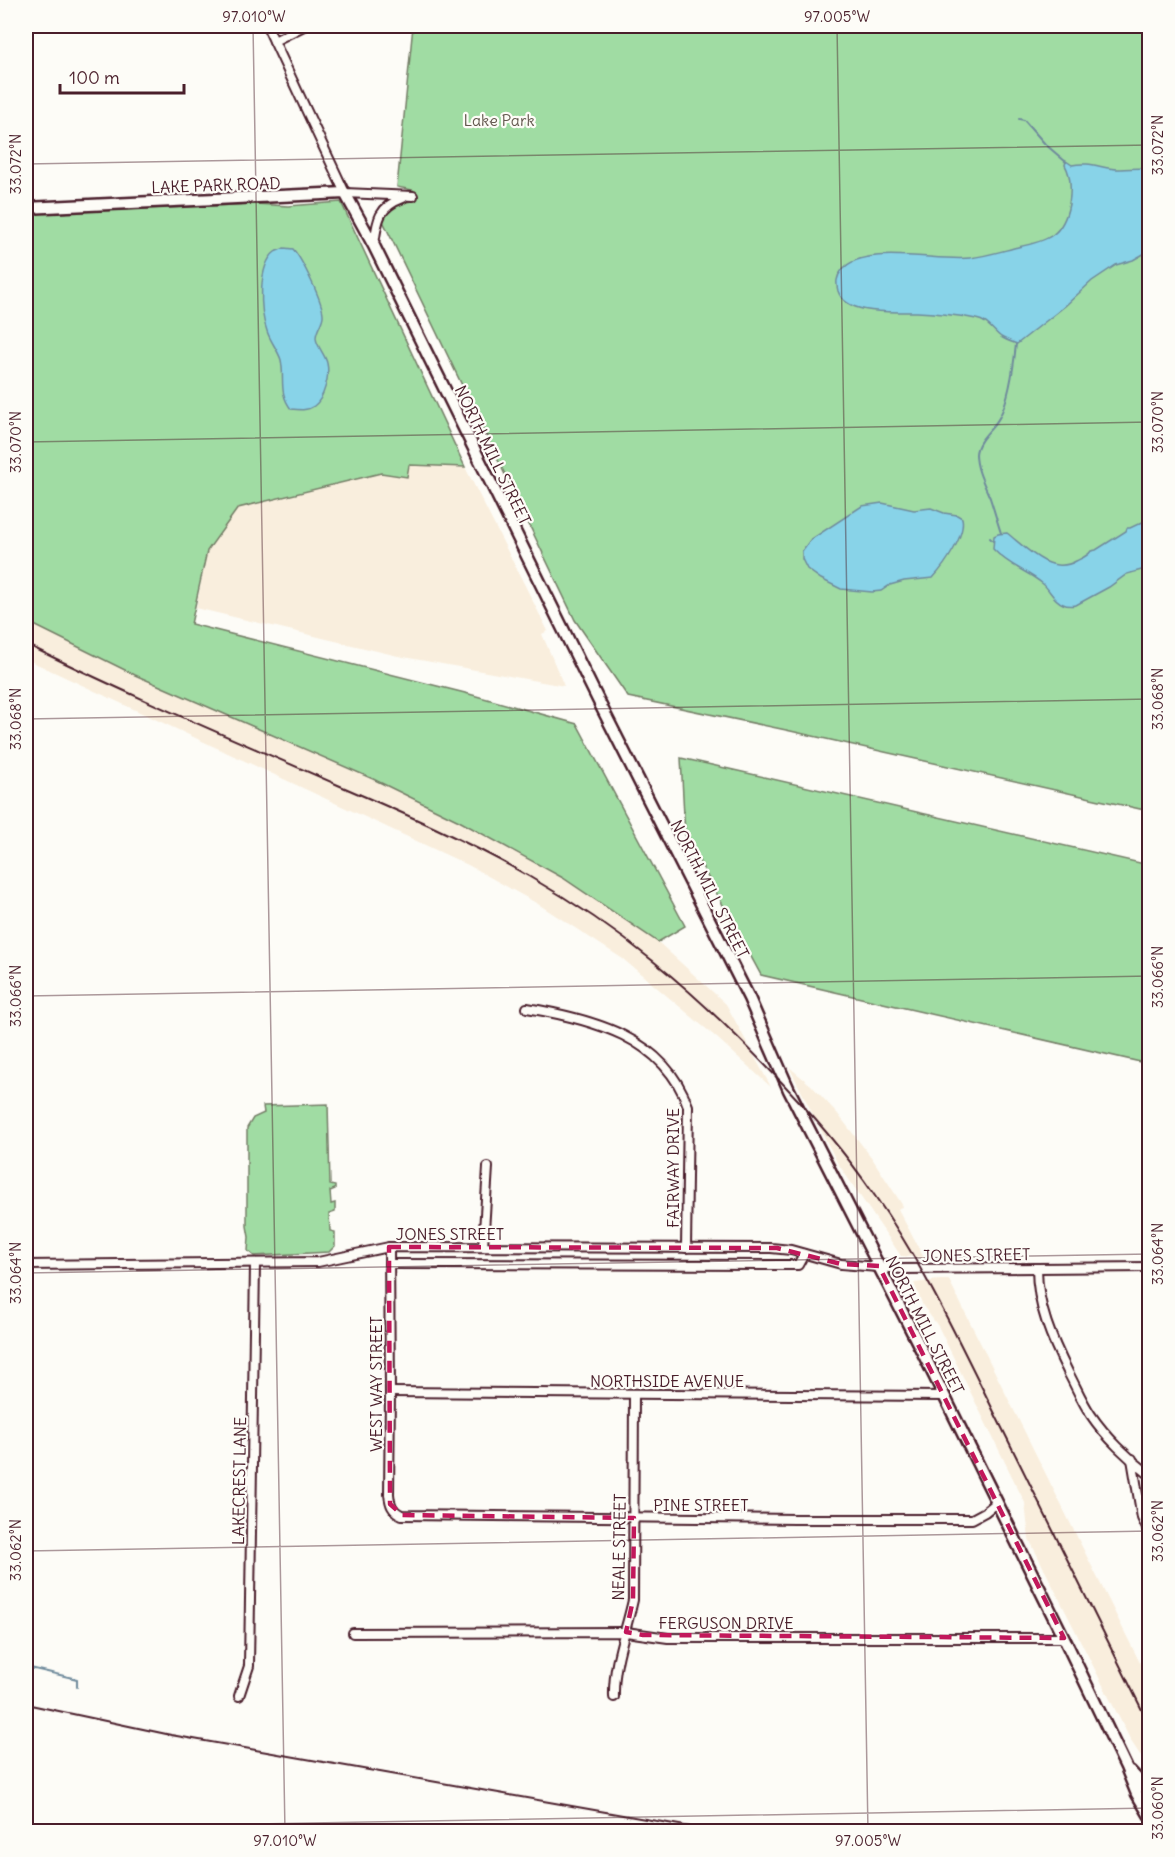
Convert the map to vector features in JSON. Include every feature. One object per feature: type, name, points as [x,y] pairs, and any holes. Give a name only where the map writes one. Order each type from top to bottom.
[{"type":"main road","name":"LAKE PARK ROAD","points":[[26,208],[345,193]]},
{"type":"main road","name":"NORTH MILL STREET","points":[[345,193],[374,246],[748,998],[789,1090],[944,1396],[1149,1816]]},
{"type":"main road","name":"NORTH MILL STREET","points":[[1126,1767],[1149,1793]]},
{"type":"street","name":"NORTH MILL STREET","points":[[267,26],[345,193]]},
{"type":"street","points":[[274,41],[304,26]]},
{"type":"street","name":"LAKE PARK ROAD","points":[[345,193],[410,196],[391,203],[381,214],[377,222],[374,246]]},
{"type":"street","name":"FAIRWAY DRIVE","points":[[527,1008],[589,1021],[618,1032],[655,1056],[682,1090],[688,1110],[687,1248]]},
{"type":"street","points":[[483,1247],[488,1167]]},
{"type":"street","name":"JONES STREET","points":[[26,1265],[318,1262],[389,1247],[483,1247],[777,1248],[841,1264],[902,1269],[1149,1267]]},
{"type":"street","name":"WEST WAY STREET","points":[[389,1247],[389,1494],[390,1504],[396,1512],[402,1515]]},
{"type":"street","name":"JONES STREET","points":[[389,1264],[798,1265],[804,1254]]},
{"type":"street","name":"LAKECREST LANE","points":[[239,1696],[249,1666],[255,1264]]},
{"type":"street","points":[[1036,1268],[1040,1305],[1056,1347],[1082,1401],[1100,1428],[1149,1474]]},
{"type":"street","name":"NORTHSIDE AVENUE","points":[[390,1392],[944,1396]]},
{"type":"street","name":"NEALE STREET","points":[[614,1697],[618,1654],[626,1632],[633,1600],[634,1395]]},
{"type":"street","points":[[1132,1459],[1142,1518],[1149,1536]]},
{"type":"street","name":"PINE STREET","points":[[402,1515],[972,1519],[986,1512],[996,1503]]},
{"type":"street","name":"FERGUSON DRIVE","points":[[353,1633],[626,1632],[668,1638],[824,1636],[1064,1638]]},
{"type":"highlighted area","points":[[389,1247],[777,1248],[841,1264],[879,1266],[1064,1638],[643,1635],[626,1632],[633,1600],[634,1518],[402,1515],[390,1504]]},
{"type":"shaded area","points":[[409,465],[465,467],[548,631],[542,634],[564,686],[398,656],[196,608],[207,551],[238,508],[381,473],[406,477]]},
{"type":"shaded area","points":[[26,621],[135,675],[373,779],[459,821],[563,878],[658,942],[726,1004],[771,1087],[623,959],[538,904],[468,865],[26,659]]},
{"type":"shaded area","points":[[789,1067],[811,1085],[837,1113],[872,1158],[903,1206],[898,1209],[924,1258],[901,1256],[837,1162]]},
{"type":"shaded area","points":[[949,1280],[1149,1681],[1149,1769],[1131,1741],[1029,1539],[1025,1503],[938,1326],[923,1306],[914,1283]]},
{"type":"green space","name":"Lake Park","points":[[413,26],[1149,26],[1149,811],[628,697],[575,620],[382,219],[395,206],[412,201],[413,190],[397,187]]},
{"type":"green space","points":[[341,202],[465,467],[409,465],[407,477],[381,473],[238,508],[207,551],[191,624],[469,694],[577,724],[685,926],[658,942],[563,878],[459,821],[373,779],[135,675],[26,621],[26,214],[256,204],[288,206]]},
{"type":"green space","points":[[681,758],[1149,865],[1149,1064],[761,975],[685,835]]},
{"type":"green space","points":[[328,1104],[330,1185],[335,1186],[335,1189],[330,1191],[331,1204],[335,1203],[335,1212],[329,1214],[330,1231],[335,1232],[335,1246],[329,1252],[254,1256],[248,1251],[247,1128],[253,1118],[264,1113],[263,1106]]},
{"type":"water","points":[[1066,161],[1072,165],[1085,164],[1114,169],[1149,169],[1149,251],[1133,260],[1116,265],[1092,281],[1017,344],[1001,337],[980,320],[961,316],[861,309],[843,299],[838,291],[837,280],[842,270],[852,262],[866,257],[902,255],[970,258],[1045,239],[1058,230],[1063,223],[1069,204],[1070,179],[1065,165]]},
{"type":"water","points":[[284,248],[293,249],[302,262],[320,302],[323,316],[316,338],[327,363],[327,380],[318,403],[311,408],[300,410],[291,409],[287,403],[283,391],[281,360],[268,335],[263,313],[262,290],[265,268],[275,252]]},
{"type":"water","points":[[882,503],[914,510],[931,508],[962,518],[958,541],[949,558],[933,578],[904,581],[890,585],[881,591],[872,592],[841,589],[807,569],[802,559],[802,551],[810,540],[862,506]]},
{"type":"water","points":[[1149,519],[1149,568],[1127,574],[1076,605],[1060,602],[1043,584],[993,549],[994,536],[1007,533],[1048,563],[1067,565],[1085,557],[1091,551],[1126,531],[1127,528]]},
{"type":"waterway","points":[[1019,119],[1024,120],[1045,144],[1066,162]]},
{"type":"waterway","points":[[1001,533],[979,471],[976,454],[979,444],[997,421],[1003,409],[1011,381],[1016,344]]},
{"type":"waterway","points":[[990,538],[993,541]]},
{"type":"waterway","points":[[26,1667],[77,1679],[77,1687]]},
{"type":"railway","points":[[26,644],[142,699],[411,817],[507,864],[563,897],[625,939],[683,986],[738,1037],[795,1096],[837,1145],[875,1196],[927,1279],[1150,1726]]},
{"type":"railway","points":[[26,1704],[171,1735],[719,1832]]}]
